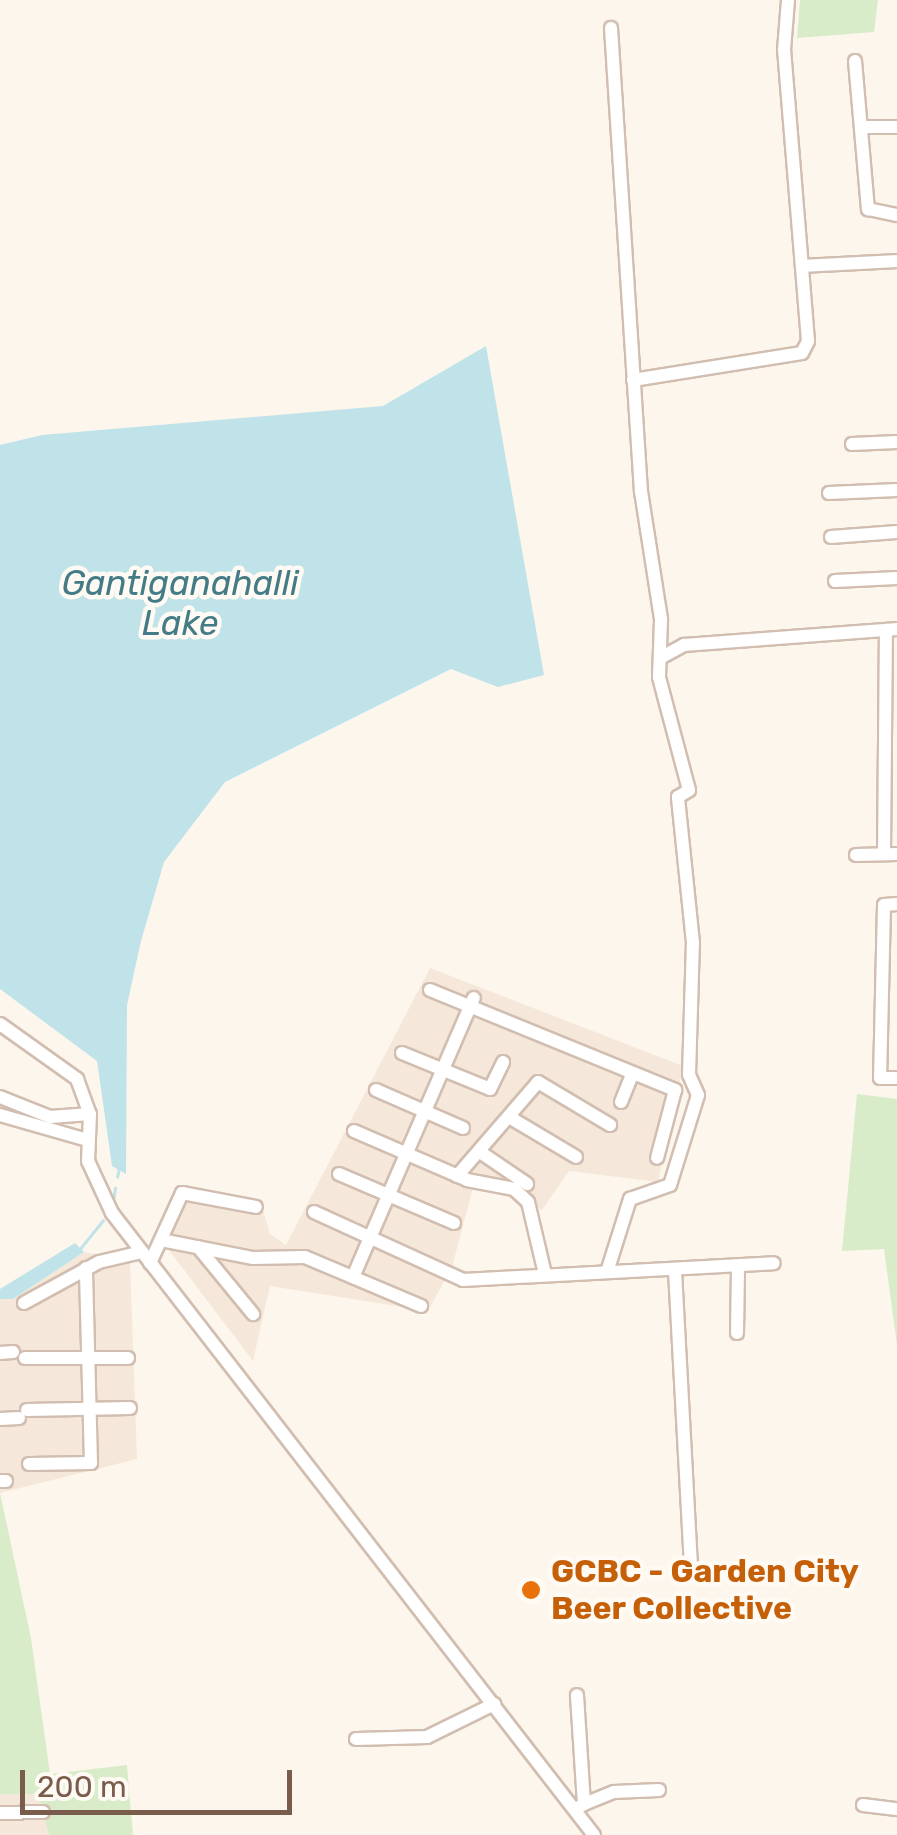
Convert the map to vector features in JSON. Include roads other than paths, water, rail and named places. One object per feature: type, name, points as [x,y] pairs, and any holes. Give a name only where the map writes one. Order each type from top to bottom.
[{"type":"street","points":[[633,380],[802,353],[808,341],[784,50],[788,0]]},
{"type":"street","points":[[607,1272],[630,1199],[670,1185],[698,1095],[689,1075],[693,943],[678,797],[689,790],[659,678],[662,658],[640,474],[611,28]]},
{"type":"street","points":[[856,62],[868,209],[897,215]]},
{"type":"street","points":[[861,126],[897,127]]},
{"type":"street","points":[[802,266],[897,261]]},
{"type":"street","points":[[852,444],[897,442]]},
{"type":"street","points":[[829,494],[897,490]]},
{"type":"street","points":[[831,537],[897,532]]},
{"type":"street","points":[[835,581],[897,578]]},
{"type":"street","points":[[662,658],[684,645],[892,629],[891,854],[856,855]]},
{"type":"street","points":[[897,904],[884,905],[891,945],[890,990],[880,1078],[897,1078]]},
{"type":"street","points":[[430,990],[472,1002],[675,1090],[657,1158]]},
{"type":"street","points":[[353,1277],[472,1002]]},
{"type":"street","points":[[0,1024],[77,1078],[90,1114],[88,1140],[94,1182],[146,1258],[494,1704],[580,1806],[594,1835]]},
{"type":"street","points":[[882,1042],[897,1041]]},
{"type":"street","points":[[402,1054],[490,1089],[503,1062]]},
{"type":"street","points":[[620,1102],[633,1073]]},
{"type":"street","points":[[457,1176],[538,1082],[610,1125]]},
{"type":"street","points":[[376,1090],[463,1128]]},
{"type":"street","points":[[0,1097],[64,1120],[90,1114]]},
{"type":"street","points":[[0,1116],[88,1140]]},
{"type":"street","points":[[510,1117],[576,1158]]},
{"type":"street","points":[[354,1130],[457,1176],[514,1189],[528,1202],[545,1274]]},
{"type":"street","points":[[480,1152],[527,1184]]},
{"type":"street","points":[[339,1174],[454,1224]]},
{"type":"street","points":[[24,1304],[86,1268],[146,1258],[161,1240],[182,1193],[256,1207]]},
{"type":"street","points":[[314,1212],[463,1280],[774,1263]]},
{"type":"street","points":[[161,1240],[253,1258],[305,1257],[422,1306]]},
{"type":"street","points":[[198,1247],[253,1314]]},
{"type":"street","points":[[737,1333],[738,1266]]},
{"type":"street","points":[[30,1464],[90,1462],[86,1268]]},
{"type":"street","points":[[675,1271],[690,1566]]},
{"type":"street","points":[[13,1354],[128,1358]]},
{"type":"street","points":[[0,1420],[23,1414],[130,1408]]},
{"type":"street","points":[[577,1696],[580,1806]]},
{"type":"street","points":[[356,1739],[427,1737],[494,1704]]},
{"type":"street","points":[[580,1806],[614,1792],[658,1790]]},
{"type":"street","points":[[864,1805],[897,1809]]},
{"type":"street","points":[[0,1813],[43,1812]]},
{"type":"water","name":"Gantiganahalli Lake","points":[[486,346],[544,675],[498,687],[451,669],[225,782],[164,862],[141,941],[127,1005],[126,1174],[112,1166],[97,1061],[0,989],[0,445],[42,435],[383,406]]},
{"type":"water","points":[[75,1243],[84,1252],[13,1299],[0,1299],[0,1289]]},
{"type":"waterway","points":[[117,1177],[119,1168]]},
{"type":"waterway","points":[[113,1201],[115,1188]]},
{"type":"waterway","points":[[79,1250],[103,1220]]},
{"type":"place","name":"GCBC - Garden City Beer Collective","points":[[531,1590]]}]
